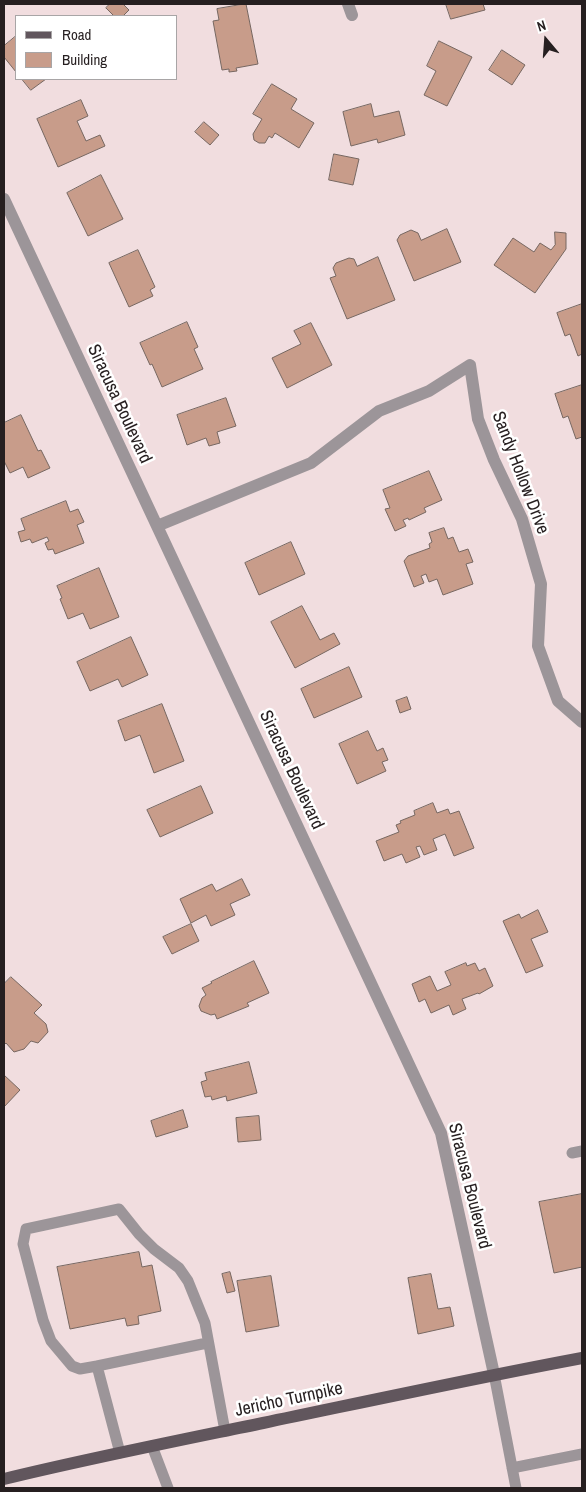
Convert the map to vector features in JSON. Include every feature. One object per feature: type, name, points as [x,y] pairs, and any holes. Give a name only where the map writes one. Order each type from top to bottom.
[{"type":"main road","name":"Jericho Turnpike","points":[[4,1480],[152,1446],[494,1374],[582,1358]]},
{"type":"street","name":"Siracusa Boulevard","points":[[4,199],[441,1133],[494,1374]]},
{"type":"street","name":"Sandy Hollow Drive","points":[[157,526],[311,463],[379,411],[429,391],[470,365],[478,420],[494,460],[522,519],[541,584],[538,646],[558,701],[582,722]]},
{"type":"lane","points":[[207,1342],[80,1369],[72,1366],[51,1341],[43,1320],[23,1244],[26,1229],[119,1209],[154,1249],[184,1273],[205,1323],[225,1431]]},
{"type":"lane","points":[[96,1366],[120,1453]]},
{"type":"lane","points":[[494,1374],[516,1488]]},
{"type":"lane","points":[[152,1446],[168,1488]]},
{"type":"lane","points":[[512,1468],[582,1454]]},
{"type":"building","points":[[110,4],[123,4],[129,10],[124,15],[113,15],[106,8]]},
{"type":"building","points":[[246,4],[258,64],[236,68],[237,71],[229,72],[229,69],[222,70],[213,21],[219,20],[217,9]]},
{"type":"building","points":[[446,4],[483,4],[485,10],[451,19]]},
{"type":"building","points":[[15,37],[15,71],[4,57],[4,46]]},
{"type":"building","points":[[439,41],[472,57],[447,106],[424,95],[436,71],[427,66]]},
{"type":"building","points":[[502,50],[525,65],[512,85],[489,70]]},
{"type":"building","points":[[23,80],[45,80],[31,90]]},
{"type":"building","points":[[272,84],[297,99],[291,109],[314,123],[299,148],[275,133],[272,138],[269,136],[265,143],[259,143],[254,140],[253,134],[262,119],[253,114]]},
{"type":"building","points":[[81,100],[88,116],[77,121],[86,141],[100,135],[105,146],[58,167],[37,119]]},
{"type":"building","points":[[371,104],[374,117],[399,111],[405,135],[378,143],[377,139],[351,146],[343,112]]},
{"type":"building","points":[[204,122],[219,135],[210,145],[195,132]]},
{"type":"building","points":[[334,154],[359,159],[353,185],[329,180]]},
{"type":"building","points":[[101,175],[123,219],[88,236],[67,193]]},
{"type":"building","points":[[447,229],[461,262],[414,281],[397,240],[400,235],[411,230],[418,233],[421,240]]},
{"type":"building","points":[[555,232],[566,233],[566,249],[535,293],[494,265],[513,238],[534,252],[540,243],[551,250],[555,245]]},
{"type":"building","points":[[138,250],[155,287],[150,290],[153,296],[129,307],[109,263]]},
{"type":"building","points":[[378,257],[395,300],[347,319],[330,278],[336,276],[333,268],[336,263],[349,258],[354,259],[357,266]]},
{"type":"building","points":[[582,304],[582,354],[578,356],[570,334],[565,336],[557,313]]},
{"type":"building","points":[[187,322],[198,347],[194,349],[203,369],[162,387],[140,343]]},
{"type":"building","points":[[311,323],[332,365],[287,388],[272,358],[301,344],[294,331]]},
{"type":"building","points":[[582,385],[582,437],[576,439],[568,416],[563,418],[555,394]]},
{"type":"building","points":[[226,398],[236,426],[217,432],[220,443],[209,446],[206,438],[187,445],[177,415]]},
{"type":"building","points":[[21,415],[38,451],[41,450],[50,468],[28,478],[23,467],[10,473],[4,461],[4,423]]},
{"type":"building","points":[[429,471],[442,500],[424,508],[426,512],[409,520],[408,518],[403,520],[406,526],[395,531],[385,509],[390,508],[383,490]]},
{"type":"building","points":[[66,501],[70,512],[78,509],[84,522],[77,525],[84,543],[55,554],[53,549],[48,550],[45,543],[49,541],[47,537],[32,543],[30,539],[21,542],[18,532],[25,530],[21,519]]},
{"type":"building","points":[[444,528],[448,539],[453,537],[459,552],[468,549],[473,562],[466,564],[473,584],[443,595],[437,579],[429,582],[426,574],[421,576],[424,583],[414,587],[404,561],[408,556],[430,548],[429,544],[432,542],[429,533]]},
{"type":"building","points":[[291,542],[305,574],[259,595],[245,563]]},
{"type":"building","points":[[99,568],[119,617],[90,629],[83,613],[68,619],[57,586]]},
{"type":"building","points":[[302,606],[320,640],[334,633],[340,644],[295,668],[271,622]]},
{"type":"building","points":[[131,637],[148,675],[122,687],[118,679],[90,691],[77,662]]},
{"type":"building","points":[[349,667],[362,697],[314,718],[301,689]]},
{"type":"building","points":[[407,697],[411,709],[400,713],[396,701]]},
{"type":"building","points":[[162,704],[184,761],[154,773],[140,735],[125,741],[118,721]]},
{"type":"building","points":[[368,731],[377,751],[383,748],[388,760],[382,762],[386,771],[357,784],[339,744]]},
{"type":"building","points":[[201,786],[213,813],[160,837],[147,810]]},
{"type":"building","points":[[433,803],[437,813],[448,809],[450,814],[459,811],[474,848],[454,856],[445,834],[433,839],[437,850],[424,855],[420,846],[416,847],[420,857],[406,863],[402,854],[384,861],[376,841],[399,832],[396,825],[401,823],[400,821],[415,815],[414,811]]},
{"type":"building","points":[[242,879],[250,895],[230,904],[235,915],[211,926],[206,915],[191,923],[180,899],[212,884],[216,891]]},
{"type":"building","points":[[538,910],[548,932],[531,939],[543,966],[526,973],[503,921],[519,914],[521,918]]},
{"type":"building","points":[[191,924],[199,941],[172,954],[163,937]]},
{"type":"building","points":[[254,961],[269,993],[247,1003],[249,1006],[217,1019],[215,1014],[211,1015],[201,1011],[199,1006],[202,998],[206,995],[202,988]]},
{"type":"building","points":[[466,963],[467,966],[475,963],[479,971],[485,968],[493,986],[479,994],[462,999],[466,1009],[453,1015],[449,1005],[431,1013],[425,999],[419,1002],[412,984],[430,976],[437,991],[451,985],[445,972]]},
{"type":"building","points":[[11,977],[42,1005],[34,1013],[46,1024],[48,1032],[38,1043],[31,1041],[24,1049],[14,1052],[6,1043],[4,1045],[4,984]]},
{"type":"building","points":[[249,1062],[257,1093],[227,1101],[226,1096],[212,1100],[211,1096],[205,1097],[201,1082],[207,1080],[205,1073]]},
{"type":"building","points":[[4,1075],[20,1090],[4,1107]]},
{"type":"building","points":[[183,1110],[188,1127],[156,1137],[151,1121]]},
{"type":"building","points":[[259,1116],[261,1140],[238,1142],[236,1118]]},
{"type":"building","points":[[582,1194],[582,1267],[554,1273],[539,1202]]},
{"type":"building","points":[[139,1252],[142,1267],[152,1265],[161,1311],[138,1316],[139,1324],[127,1326],[125,1318],[70,1329],[57,1267]]},
{"type":"building","points":[[230,1272],[235,1291],[227,1293],[222,1274]]},
{"type":"building","points":[[431,1274],[438,1309],[450,1307],[454,1326],[418,1334],[408,1278]]},
{"type":"building","points":[[271,1276],[279,1326],[246,1332],[237,1281]]}]
